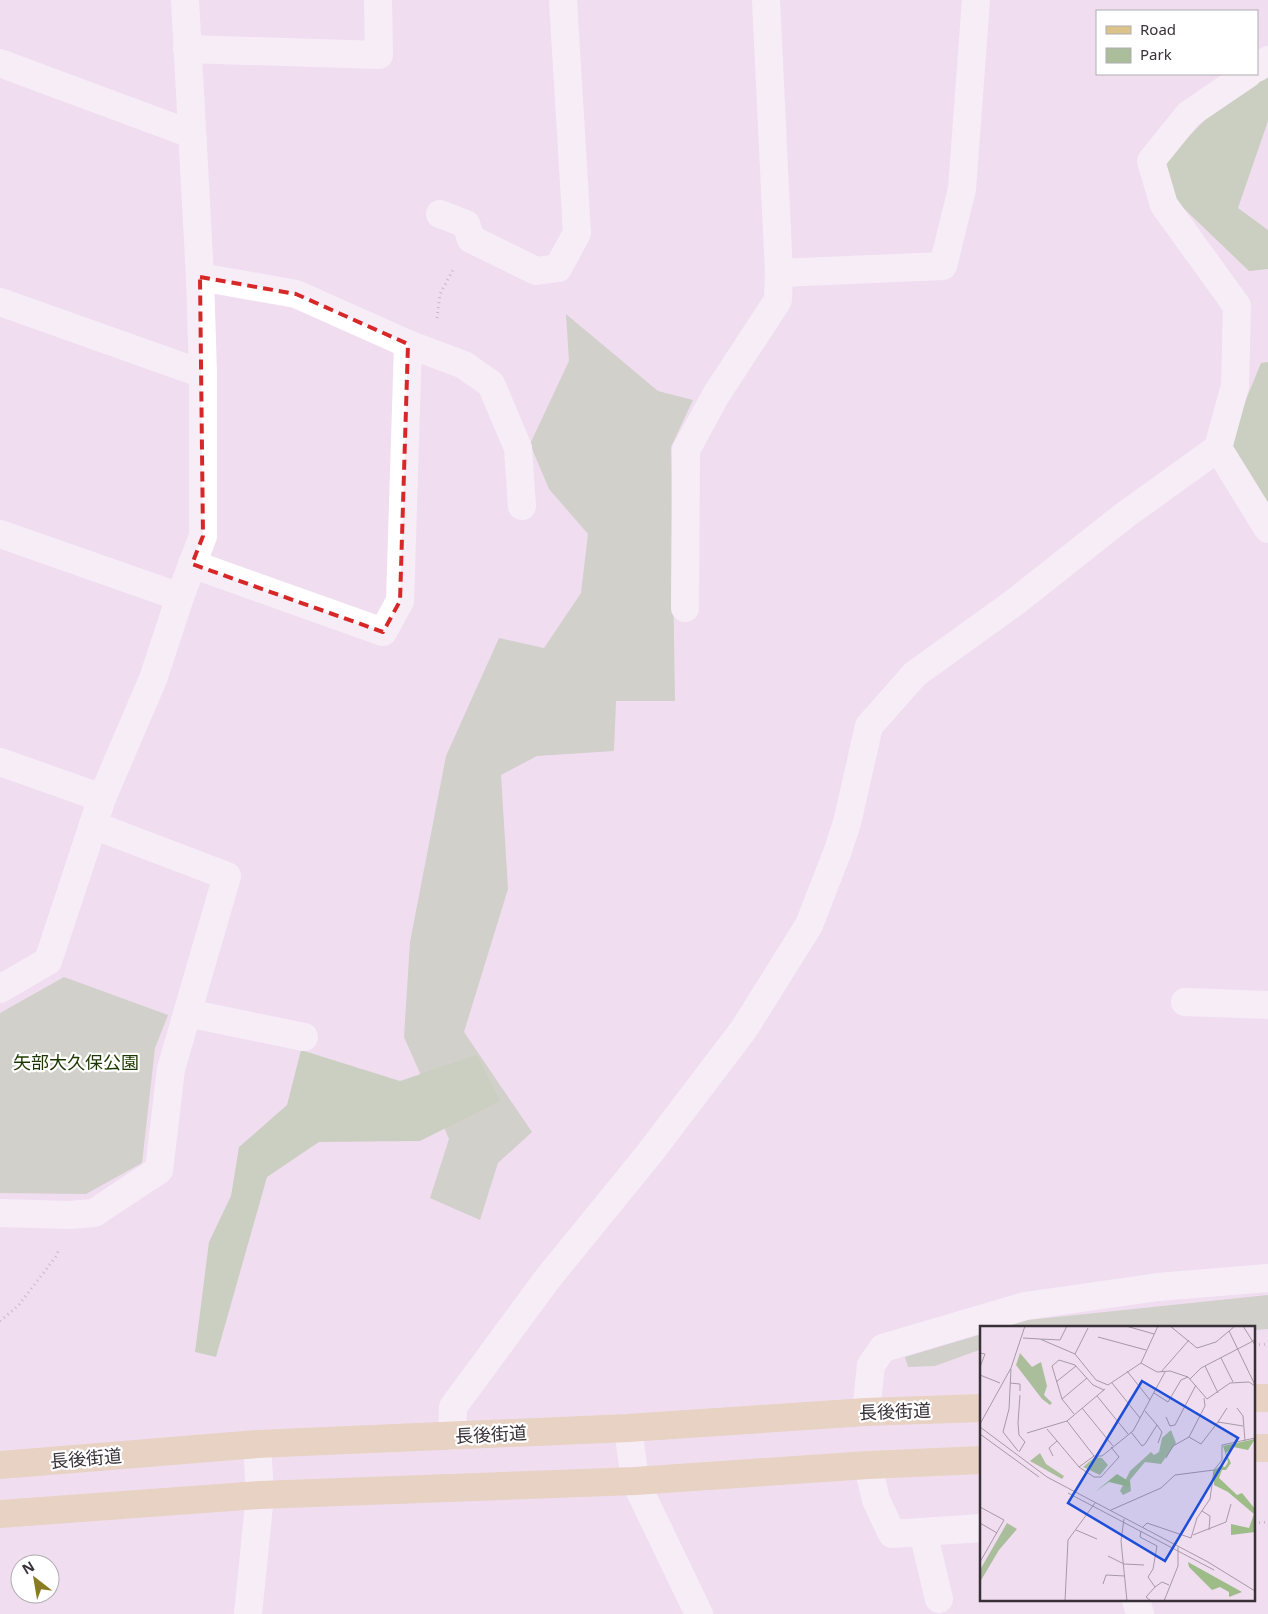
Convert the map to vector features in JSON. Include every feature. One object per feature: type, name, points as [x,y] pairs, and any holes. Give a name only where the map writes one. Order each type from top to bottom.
[{"type":"main road","name":"長後街道","points":[[0,1465],[257,1444],[628,1428],[866,1412],[980,1408]]},
{"type":"main road","points":[[0,1514],[260,1495],[634,1481],[868,1465],[980,1460]]},
{"type":"street","points":[[0,989],[48,961],[102,798],[153,679],[180,597],[203,536],[203,374],[200,277],[185,0]]},
{"type":"street","points":[[187,49],[379,55],[378,0]]},
{"type":"street","points":[[440,214],[466,224],[471,239],[536,271],[558,268],[577,233],[563,0]]},
{"type":"street","points":[[685,608],[686,450],[716,395],[778,300],[779,273],[766,0]]},
{"type":"street","points":[[779,273],[943,266],[962,189],[976,0]]},
{"type":"street","points":[[0,64],[191,134]]},
{"type":"street","points":[[452,1436],[453,1407],[548,1278],[649,1154],[744,1028],[809,925],[837,853],[870,726],[915,674],[1218,448],[1235,386],[1237,306],[1164,205],[1151,161],[1189,114],[1247,75]]},
{"type":"street","points":[[200,277],[296,294],[420,349],[464,364],[490,384],[518,448],[522,506]]},
{"type":"street","points":[[0,302],[203,374]]},
{"type":"street","points":[[192,564],[383,632],[400,601],[420,349]]},
{"type":"street","points":[[1218,448],[1268,529]]},
{"type":"street","points":[[0,534],[180,597]]},
{"type":"street","points":[[0,762],[102,798]]},
{"type":"street","points":[[0,1213],[69,1215],[94,1213],[160,1170],[171,1069],[227,876],[93,825]]},
{"type":"street","points":[[1185,1002],[1268,1005]]},
{"type":"street","points":[[187,1013],[304,1037]]},
{"type":"street","points":[[866,1412],[871,1365],[882,1348],[1025,1306],[1158,1287],[1268,1278]]},
{"type":"street","points":[[628,1428],[634,1481],[698,1614]]},
{"type":"street","points":[[248,1614],[260,1495],[257,1444]]},
{"type":"street","points":[[868,1465],[876,1500],[892,1534],[980,1528]]},
{"type":"street","points":[[923,1532],[939,1599]]},
{"type":"path","points":[[420,349],[440,294],[471,239]]},
{"type":"path","points":[[0,1321],[18,1306],[57,1255],[69,1215]]},
{"type":"highlighted area","points":[[200,277],[296,294],[408,344],[400,601],[383,632],[192,564],[203,536]]},
{"type":"green space","points":[[1268,74],[1268,121],[1238,208],[1268,230],[1268,269],[1249,271],[1173,198],[1162,163],[1206,119]]},
{"type":"green space","points":[[566,314],[658,391],[693,400],[671,447],[675,701],[616,701],[614,751],[537,756],[501,775],[508,889],[464,1032],[532,1132],[498,1163],[480,1220],[430,1198],[449,1139],[404,1037],[410,942],[446,756],[499,638],[544,648],[581,593],[588,534],[549,489],[530,444],[569,361]]},
{"type":"green space","points":[[1268,362],[1268,509],[1226,448],[1261,363]]},
{"type":"green space","name":"矢部大久保公園","points":[[64,977],[168,1015],[155,1048],[142,1163],[86,1194],[0,1193],[0,1013]]},
{"type":"green space","points":[[301,1050],[400,1081],[477,1055],[500,1101],[420,1141],[319,1142],[267,1177],[216,1357],[195,1352],[209,1242],[231,1196],[239,1147],[287,1105]]},
{"type":"green space","points":[[1268,1295],[1268,1329],[1256,1330],[1256,1326],[1008,1326],[1028,1320]]},
{"type":"green space","points":[[980,1335],[980,1350],[935,1366],[908,1367],[905,1357]]}]
